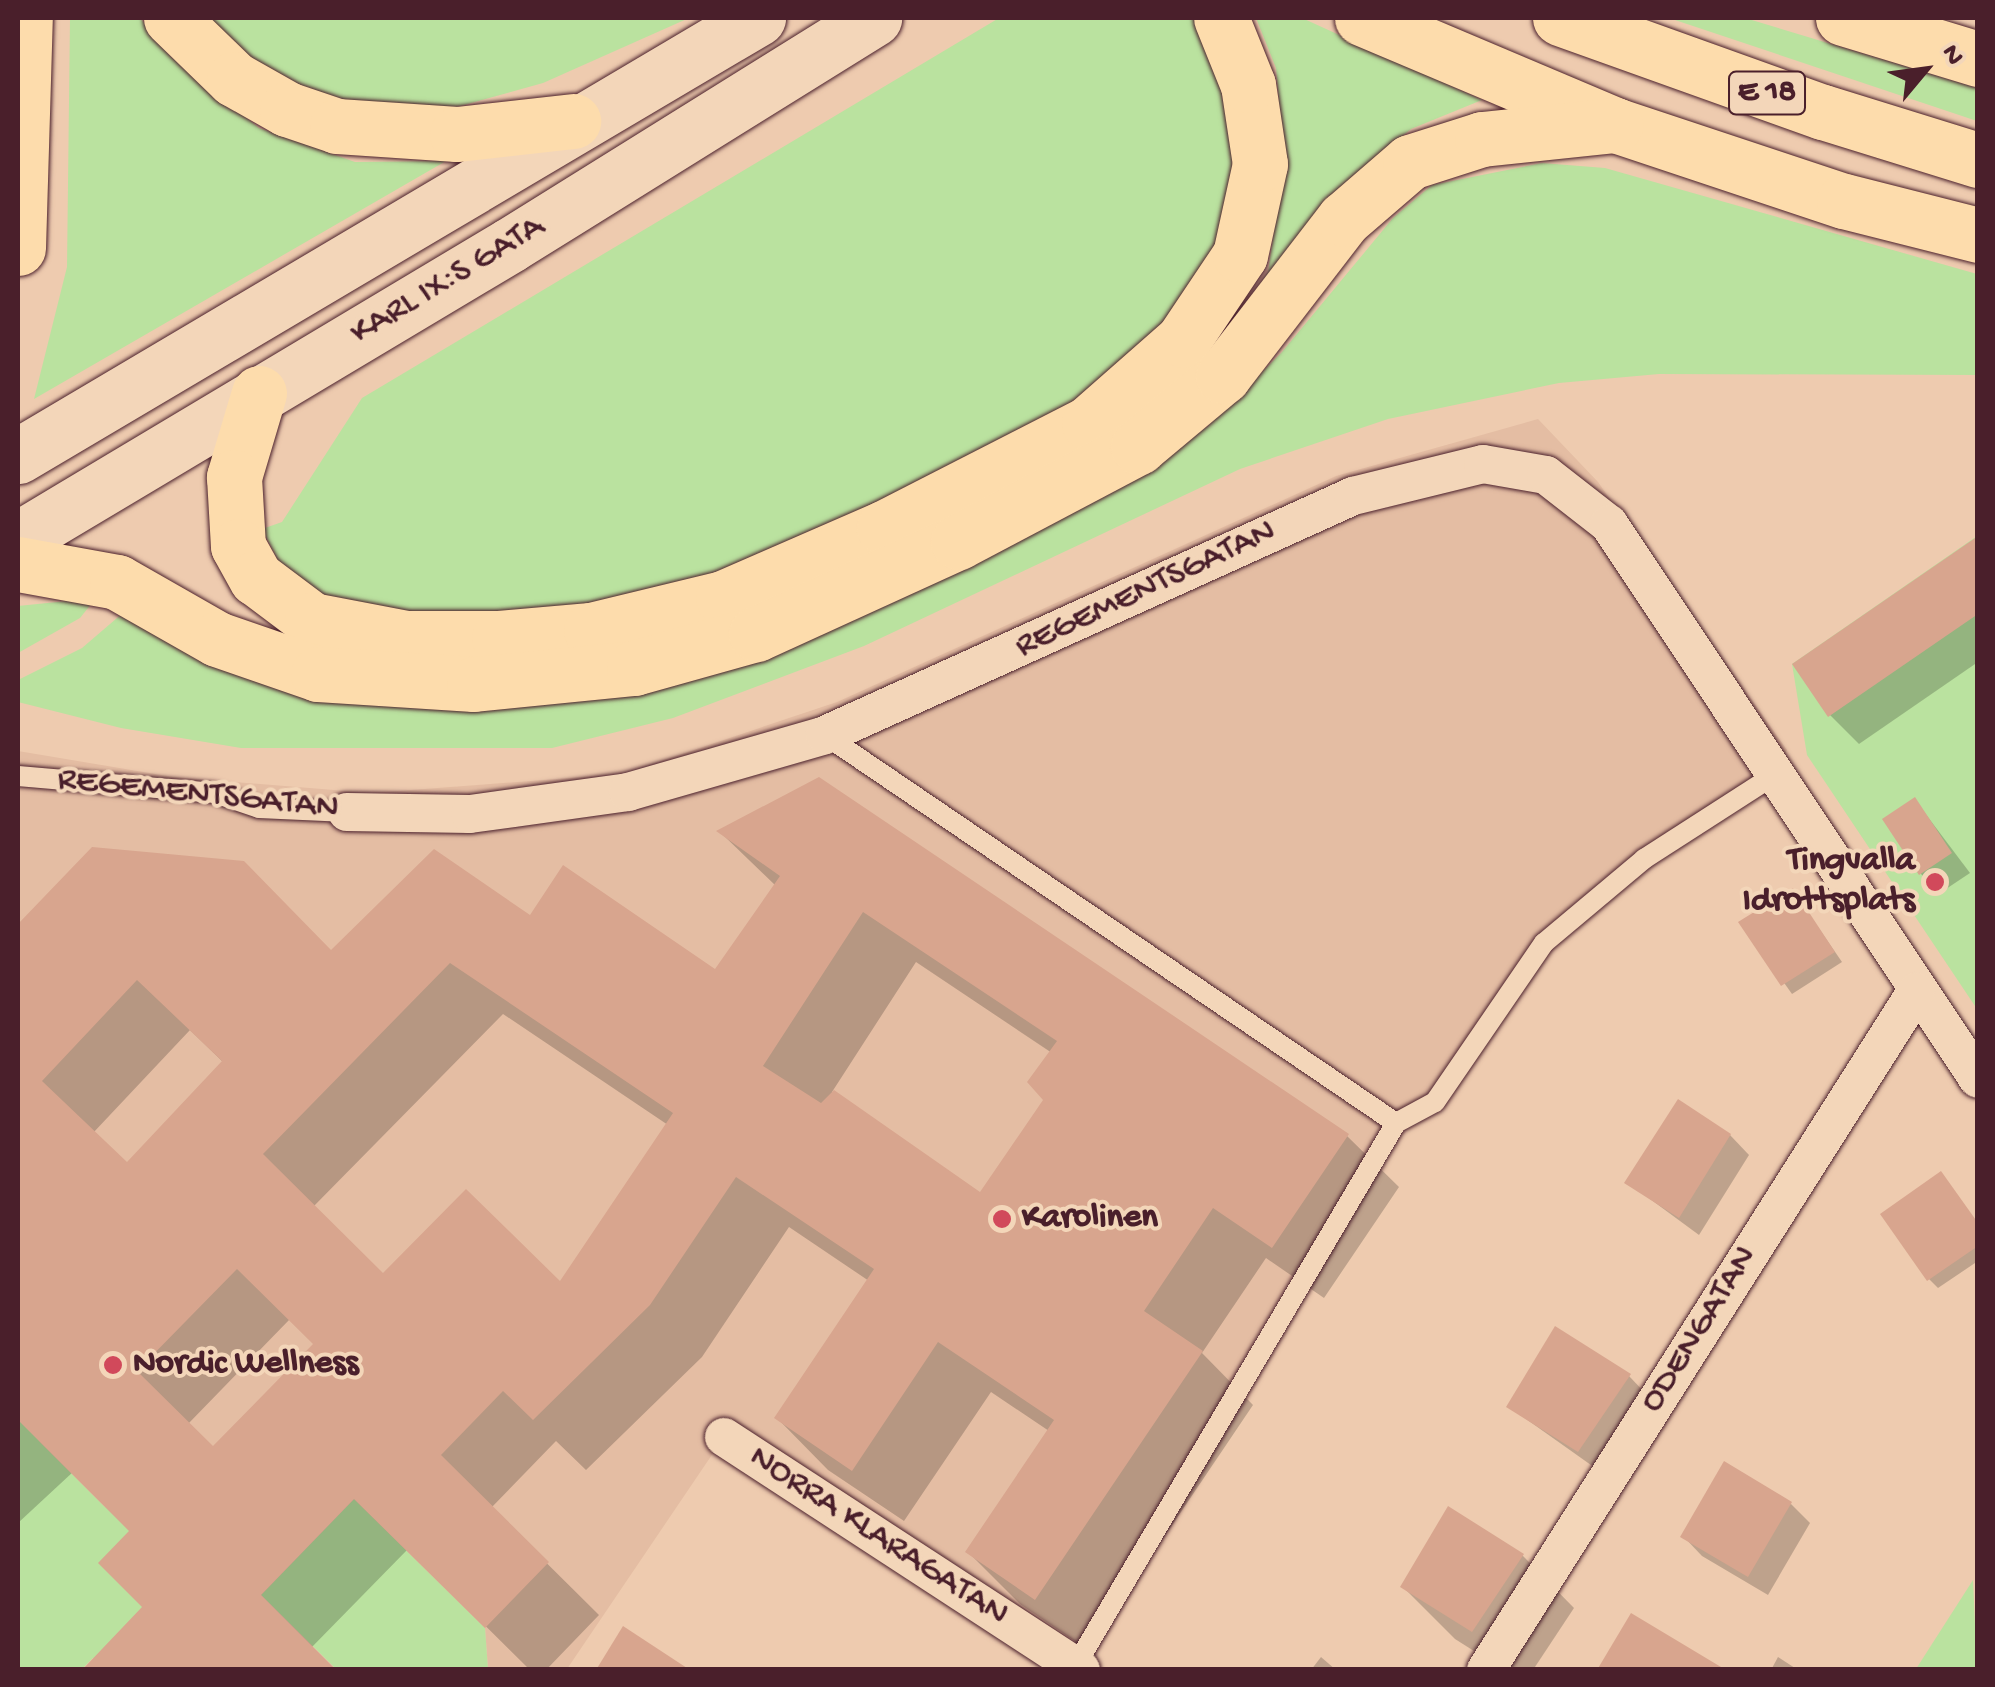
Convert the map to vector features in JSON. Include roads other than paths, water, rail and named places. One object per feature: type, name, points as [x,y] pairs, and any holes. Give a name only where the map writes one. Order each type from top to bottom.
[{"type":"highway","points":[[18,248],[25,18]]},
{"type":"highway","points":[[172,18],[234,79],[286,109],[337,126],[457,134],[573,121]]},
{"type":"highway","points":[[259,394],[234,477],[238,546],[256,578],[312,620],[406,638],[498,638],[591,630],[722,598],[884,528],[1088,423],[1183,340],[1240,254],[1260,164],[1248,85],[1220,18]]},
{"type":"highway","points":[[1362,18],[1615,125],[1844,201],[1978,236]]},
{"type":"highway","name":"E 18","points":[[1560,18],[1978,160]]},
{"type":"highway","points":[[1843,18],[1978,60]]},
{"type":"highway","points":[[1916,18],[1978,48]]},
{"type":"highway","points":[[18,564],[118,582],[216,639],[318,674],[474,684],[558,680],[651,663],[756,634],[958,542],[1138,447],[1223,376],[1344,220],[1410,162],[1482,138],[1615,125]]},
{"type":"street","name":"KARL IX:S GATA","points":[[18,456],[573,121],[758,18]]},
{"type":"street","name":"KARL IX:S GATA","points":[[18,538],[874,18]]},
{"type":"street","name":"REGEMENTSGATAN","points":[[347,812],[470,814],[628,792],[825,735],[1354,496],[1483,464],[1546,475],[1609,524],[1978,1080]]},
{"type":"street","name":"ODENGATAN","points":[[1486,1670],[1916,992]]},
{"type":"street","name":"NORRA KLARAGATAN","points":[[724,1437],[1079,1668]]},
{"type":"lane","points":[[825,735],[1396,1123]]},
{"type":"lane","points":[[1079,1668],[1396,1123],[1435,1102],[1544,944],[1644,859],[1776,774]]},
{"type":"lane","name":"REGEMENTSGATAN","points":[[18,776],[215,793],[259,808],[347,812]]},
{"type":"place","name":"Tingvalla Idrottsplats","points":[[1935,882]]},
{"type":"place","name":"Karolinen","points":[[1002,1219]]},
{"type":"place","name":"Nordic Wellness","points":[[113,1365]]}]
